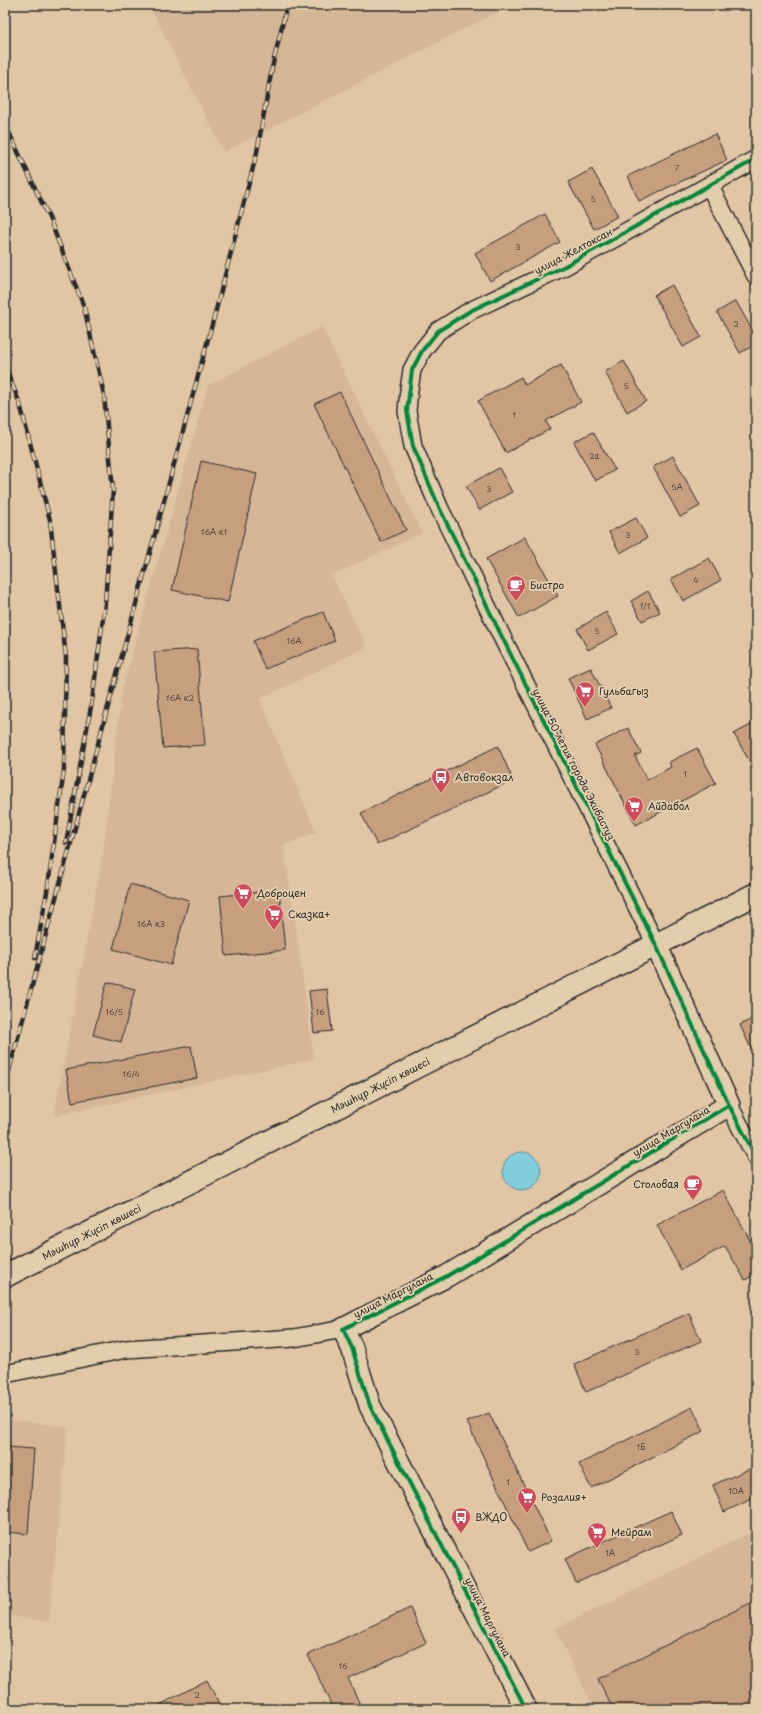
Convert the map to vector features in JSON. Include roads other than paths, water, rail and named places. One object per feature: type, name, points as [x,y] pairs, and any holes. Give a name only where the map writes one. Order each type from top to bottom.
[{"type":"main road","name":"Мәшһүр Жүсіп көшесі","points":[[5,1276],[756,894]]},
{"type":"street","name":"улица Желтоксан","points":[[412,370],[422,351],[438,331],[470,311],[565,266],[756,159]]},
{"type":"street","points":[[709,185],[756,276]]},
{"type":"street","name":"улица 50-летия города Экибастуз","points":[[412,370],[407,410],[412,446],[439,507],[502,637],[656,945],[729,1105],[756,1157]]},
{"type":"street","name":"улица Маргулана","points":[[526,1709],[370,1406],[352,1348],[342,1329],[447,1276],[729,1105]]},
{"type":"street","points":[[5,1374],[126,1349],[294,1338],[342,1329]]},
{"type":"water","points":[[518,1152],[526,1152],[533,1155],[538,1160],[541,1171],[538,1182],[533,1187],[526,1190],[518,1190],[511,1187],[506,1182],[503,1175],[503,1167],[506,1160],[511,1155]]},
{"type":"railway","points":[[5,1085],[216,310],[257,152],[272,68],[287,5]]},
{"type":"railway","points":[[5,124],[50,220],[84,307],[104,395],[113,490],[105,603],[92,701],[66,843]]},
{"type":"railway","points":[[5,366],[20,404],[50,520],[66,657],[64,770],[48,886],[35,958]]},
{"type":"place","name":"Бистро","points":[[516,602]]},
{"type":"place","name":"Гульбагыз","points":[[585,708]]},
{"type":"place","name":"Автовокзал","points":[[441,794]]},
{"type":"place","name":"Айдабол","points":[[634,823]]},
{"type":"place","name":"Доброцен","points":[[243,910]]},
{"type":"place","name":"Сказка+","points":[[274,931]]},
{"type":"place","name":"Столовая","points":[[693,1201]]},
{"type":"place","name":"Розалия+","points":[[527,1514]]},
{"type":"place","name":"ВЖДО","points":[[461,1534]]},
{"type":"place","name":"Мейрам","points":[[597,1549]]}]
